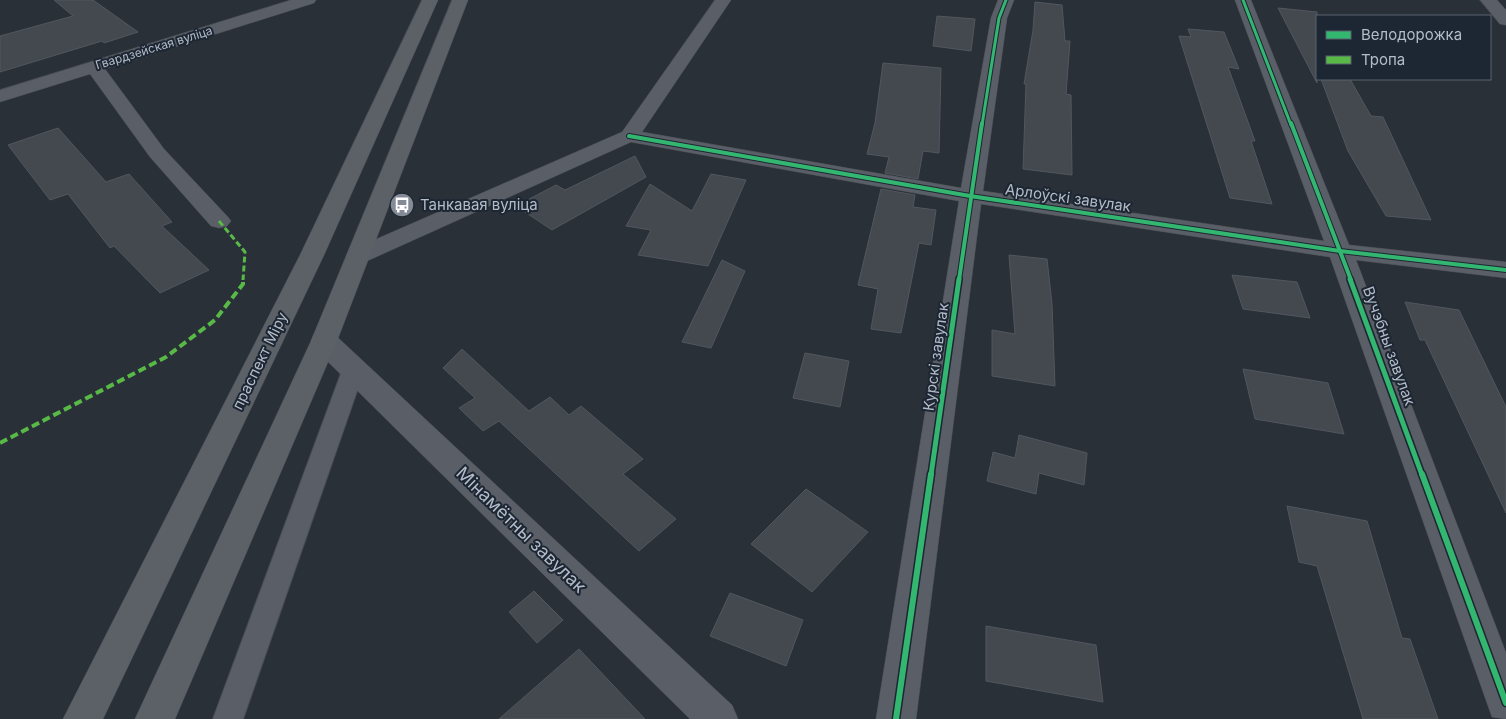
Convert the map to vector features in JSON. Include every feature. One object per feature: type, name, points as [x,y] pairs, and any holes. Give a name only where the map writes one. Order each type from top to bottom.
[{"type":"main road","name":"праспект Міру","points":[[83,719],[312,255],[430,0]]},
{"type":"main road","points":[[155,719],[324,341],[460,0]]},
{"type":"street","name":"Гвардзейская вуліца","points":[[0,96],[308,0]]},
{"type":"street","points":[[358,256],[629,136],[723,0]]},
{"type":"street","name":"Курскі завулак","points":[[896,719],[970,196],[1000,18],[1006,0]]},
{"type":"street","name":"Вучэбны завулак","points":[[1243,0],[1340,251],[1506,703]]},
{"type":"street","points":[[1488,0],[1506,20]]},
{"type":"street","points":[[94,66],[157,153],[220,221]]},
{"type":"street","name":"Арлоўскі завулак","points":[[629,136],[970,196],[1340,251],[1506,270]]},
{"type":"street","name":"Мінамётны завулак","points":[[324,341],[718,719]]},
{"type":"lane","points":[[228,719],[354,368]]},
{"type":"building","points":[[54,0],[93,0],[138,32],[0,72],[0,36],[73,16]]},
{"type":"building","points":[[1035,2],[1062,5],[1065,41],[1070,41],[1066,94],[1071,95],[1072,175],[1023,169],[1026,84],[1024,84],[1033,30]]},
{"type":"building","points":[[1278,8],[1317,12],[1317,83]]},
{"type":"building","points":[[937,16],[975,19],[971,51],[933,46]]},
{"type":"building","points":[[1188,29],[1224,32],[1239,69],[1228,67],[1255,141],[1251,141],[1272,204],[1230,198],[1179,36],[1191,37]]},
{"type":"building","points":[[883,63],[941,68],[939,153],[923,151],[918,179],[885,173],[889,157],[867,154],[875,123]]},
{"type":"building","points":[[1321,80],[1351,80],[1371,116],[1383,117],[1431,220],[1386,216],[1348,151]]},
{"type":"building","points":[[58,128],[106,182],[129,174],[172,222],[162,226],[209,270],[160,293],[114,246],[110,248],[68,194],[50,200],[8,145]]},
{"type":"building","points":[[635,156],[646,177],[552,230],[516,206],[556,185],[565,190]]},
{"type":"building","points":[[711,174],[746,180],[708,266],[638,255],[651,230],[626,226],[650,184],[692,211]]},
{"type":"building","points":[[881,189],[915,195],[913,207],[936,210],[931,245],[919,243],[901,333],[871,329],[878,289],[858,285]]},
{"type":"building","points":[[1009,255],[1047,259],[1052,304],[1055,386],[992,376],[992,330],[1015,334]]},
{"type":"building","points":[[722,260],[745,271],[711,348],[682,342]]},
{"type":"building","points":[[1232,275],[1297,282],[1310,318],[1243,309]]},
{"type":"building","points":[[1405,302],[1459,310],[1506,407],[1506,513],[1425,340],[1420,340]]},
{"type":"building","points":[[462,349],[529,411],[550,397],[569,415],[581,406],[643,459],[623,474],[676,519],[639,551],[499,421],[483,431],[459,408],[475,398],[443,368]]},
{"type":"building","points":[[805,353],[849,361],[840,407],[793,398]]},
{"type":"building","points":[[1243,369],[1328,383],[1344,434],[1255,419]]},
{"type":"building","points":[[1019,435],[1087,453],[1084,485],[1039,473],[1036,494],[987,481],[993,452],[1015,458]]},
{"type":"building","points":[[806,489],[868,532],[812,592],[751,544]]},
{"type":"building","points":[[1287,506],[1367,521],[1402,638],[1410,639],[1438,719],[1363,719],[1317,566],[1299,562]]},
{"type":"building","points":[[534,591],[563,620],[537,643],[509,612]]},
{"type":"building","points":[[730,593],[803,620],[786,666],[710,636]]},
{"type":"building","points":[[986,626],[1096,645],[1103,702],[986,681]]},
{"type":"building","points":[[579,649],[645,719],[499,719]]},
{"type":"marked path","points":[[0,443],[166,357],[215,320],[243,284],[245,252],[219,221]]},
{"type":"cycle path","points":[[896,719],[972,193],[999,18],[1006,0]]},
{"type":"cycle path","points":[[1243,0],[1340,251],[1506,703]]},
{"type":"cycle path","points":[[629,136],[970,196],[1340,251],[1506,270]]},
{"type":"place","name":"Танкавая вуліца","points":[[402,205]]}]
